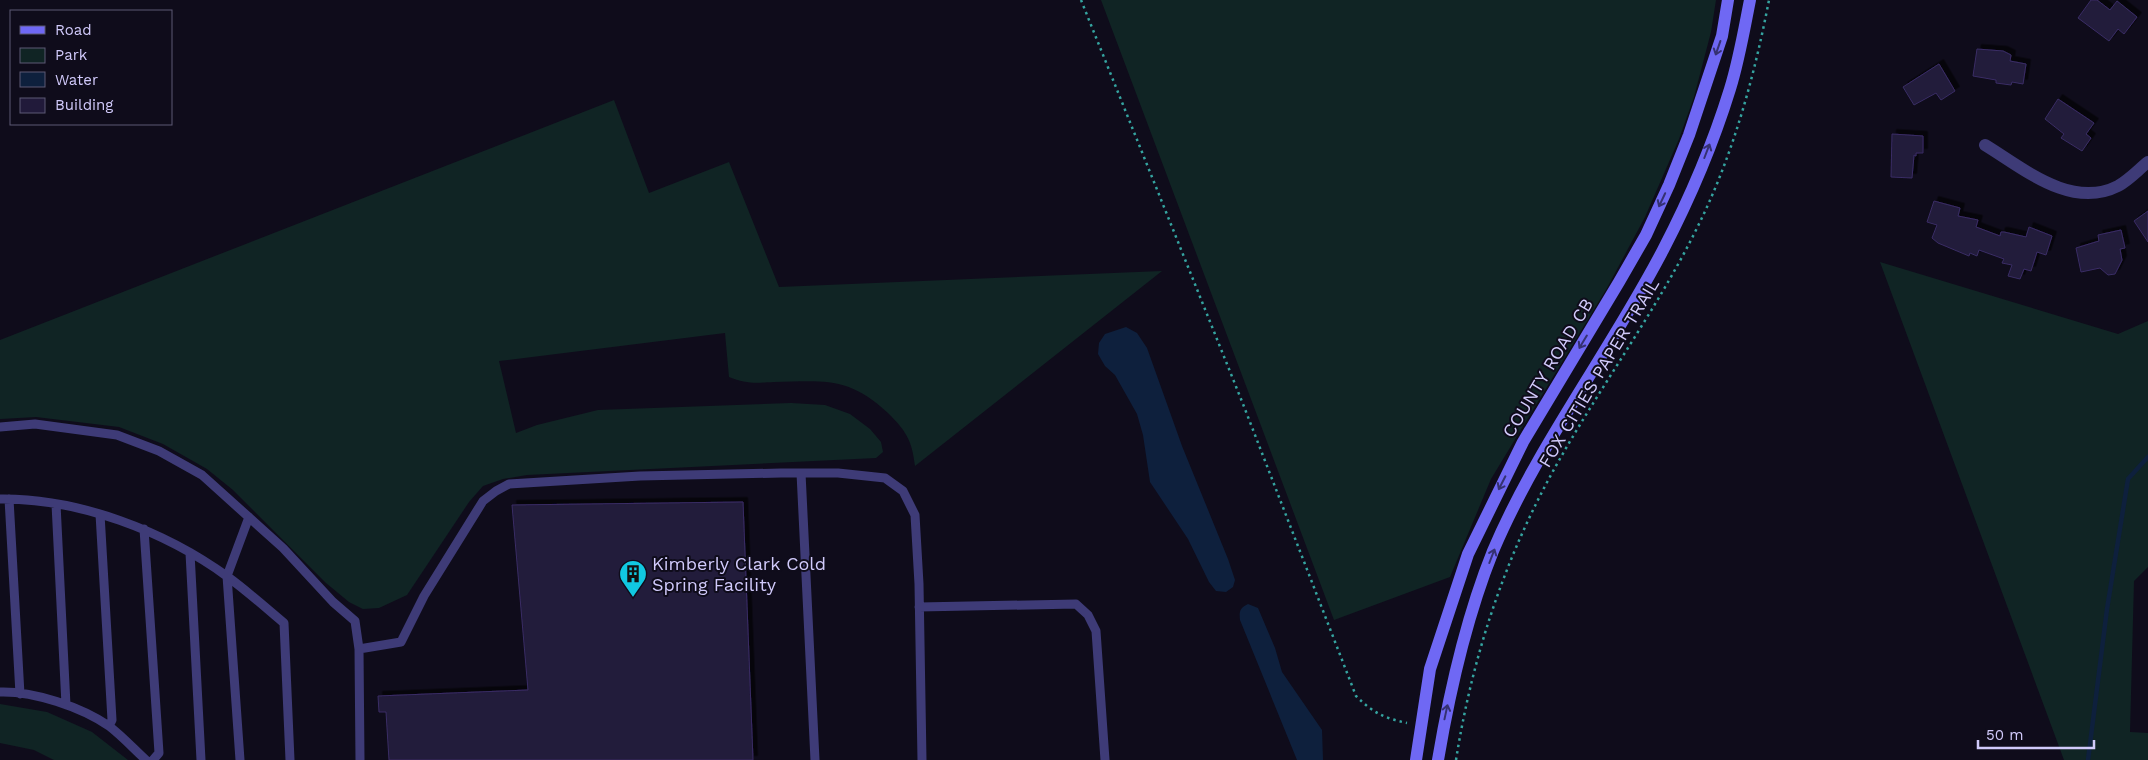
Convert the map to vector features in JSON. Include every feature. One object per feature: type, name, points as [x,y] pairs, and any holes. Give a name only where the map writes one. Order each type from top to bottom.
[{"type":"main road","name":"COUNTY ROAD CB","points":[[1416,760],[1430,668],[1468,554],[1523,442],[1646,235],[1689,135],[1722,36],[1728,0]]},
{"type":"main road","points":[[1438,760],[1455,672],[1472,612],[1493,552],[1542,454],[1658,259],[1687,201],[1730,89],[1750,0]]},
{"type":"street","points":[[1985,145],[2053,186],[2081,194],[2101,192],[2119,185],[2148,162]]},
{"type":"lane","points":[[0,427],[35,424],[117,434],[159,451],[202,475],[283,548],[333,602],[355,621],[359,649],[360,760]]},
{"type":"lane","points":[[359,649],[401,642],[424,596],[483,501],[509,484],[640,476],[801,473],[838,473],[885,478],[903,492],[914,515],[919,607],[922,760]]},
{"type":"lane","points":[[801,473],[815,760]]},
{"type":"lane","points":[[20,694],[5,499],[56,504],[100,514],[144,528],[190,553],[226,576],[284,623],[290,760]]},
{"type":"lane","points":[[56,504],[66,705]]},
{"type":"lane","points":[[100,514],[112,720],[109,726]]},
{"type":"lane","points":[[240,760],[226,576],[249,517]]},
{"type":"lane","points":[[144,528],[159,753],[154,760]]},
{"type":"lane","points":[[190,553],[201,760]]},
{"type":"lane","points":[[919,607],[1076,604],[1088,615],[1096,631],[1105,760]]},
{"type":"lane","points":[[0,692],[36,696],[66,705],[109,726],[146,760]]},
{"type":"path","points":[[1081,0],[1240,395],[1356,696],[1370,710],[1390,719],[1421,726]]},
{"type":"path","name":"FOX CITIES PAPER TRAIL","points":[[1456,760],[1475,666],[1508,564],[1552,473],[1656,305],[1698,225],[1716,184],[1745,102],[1757,60],[1769,0]]},
{"type":"green space","points":[[1101,0],[1716,0],[1711,32],[1694,97],[1679,139],[1645,217],[1607,288],[1491,479],[1450,577],[1334,620]]},
{"type":"green space","points":[[614,100],[649,193],[729,162],[779,287],[1162,271],[915,466],[912,449],[904,431],[888,413],[861,392],[835,383],[807,381],[751,382],[729,377],[725,333],[499,361],[516,433],[537,425],[598,410],[791,403],[825,405],[850,414],[870,429],[881,442],[883,452],[876,458],[527,475],[503,479],[483,486],[469,502],[407,595],[379,608],[363,609],[349,602],[326,583],[233,490],[207,469],[163,444],[119,427],[36,417],[0,419],[0,340]]},
{"type":"green space","points":[[1880,262],[2118,334],[2148,321],[2148,567],[2134,581],[2130,732],[2148,733],[2148,760],[2064,760]]},
{"type":"green space","points":[[0,704],[47,712],[92,732],[128,760],[54,760],[34,750],[0,743]]},
{"type":"water","points":[[1126,327],[1137,333],[1147,348],[1182,446],[1228,559],[1235,580],[1233,587],[1226,592],[1216,591],[1209,582],[1188,539],[1150,482],[1143,435],[1137,414],[1115,375],[1105,366],[1098,354],[1099,343],[1105,334]]},
{"type":"water","points":[[1248,604],[1258,608],[1275,648],[1282,672],[1322,730],[1323,760],[1297,760],[1240,620],[1241,610]]},
{"type":"building","points":[[2091,0],[2097,0],[2110,10],[2117,1],[2137,17],[2124,34],[2118,29],[2109,41],[2078,18]]},
{"type":"building","points":[[1977,49],[2003,51],[2011,55],[2010,61],[2026,64],[2023,84],[2012,82],[2011,85],[1996,83],[1996,80],[1973,76]]},
{"type":"building","points":[[1939,64],[1955,91],[1941,100],[1936,93],[1914,105],[1903,87]]},
{"type":"building","points":[[2058,99],[2094,123],[2086,134],[2091,138],[2082,151],[2061,138],[2064,134],[2045,119]]},
{"type":"building","points":[[1892,134],[1923,136],[1923,153],[1916,153],[1916,156],[1914,155],[1912,178],[1891,177]]},
{"type":"building","points":[[1934,201],[1960,208],[1958,216],[1978,220],[1976,227],[2000,236],[2001,232],[2004,232],[2026,237],[2029,227],[2052,236],[2046,255],[2037,252],[2031,271],[2024,269],[2020,279],[2008,276],[2012,265],[2002,263],[2004,259],[1979,250],[1977,256],[1970,253],[1969,256],[1938,243],[1932,238],[1937,225],[1927,222]]},
{"type":"building","points":[[2148,211],[2148,242],[2134,221]]},
{"type":"building","points":[[2121,230],[2125,248],[2120,249],[2122,260],[2115,274],[2108,275],[2100,268],[2081,272],[2076,248],[2099,241],[2098,235]]},
{"type":"building","name":"Kimberly Clark Cold Spring Facility","points":[[743,502],[753,760],[389,760],[386,712],[379,712],[378,696],[528,690],[512,505]]},
{"type":"waterway","points":[[2088,760],[2107,609],[2128,479],[2148,457]]},
{"type":"place","name":"Kimberly Clark Cold Spring Facility","points":[[633,598]]}]
